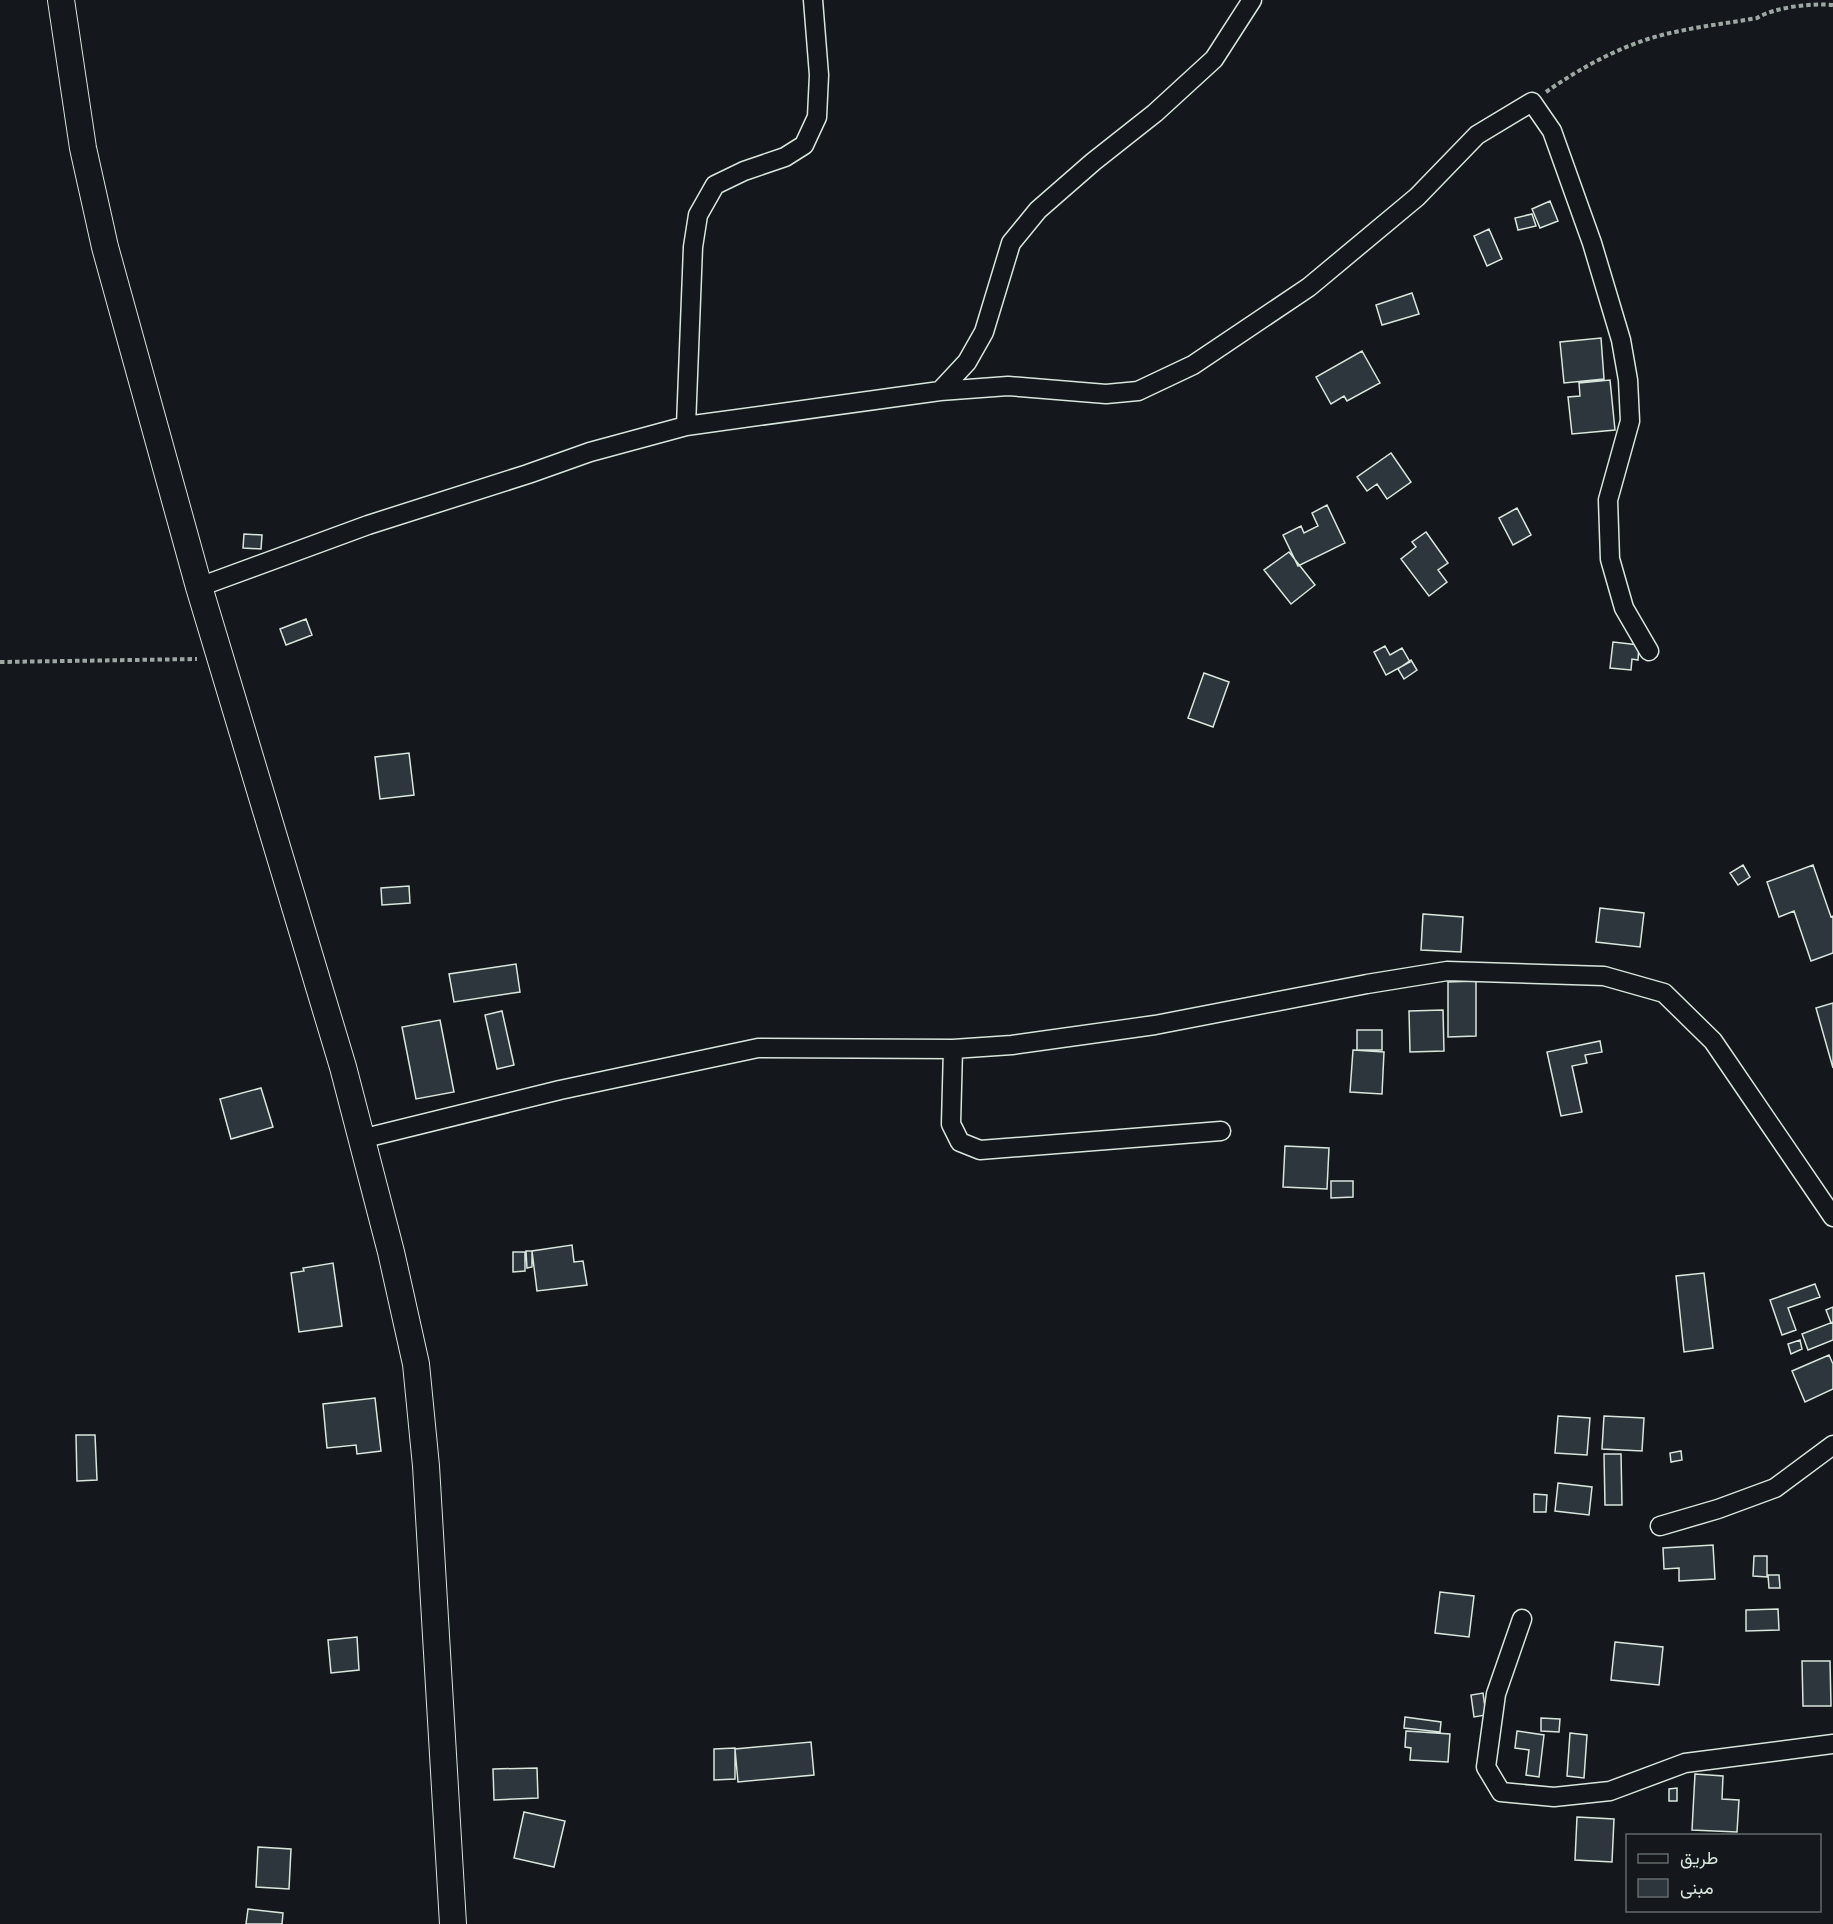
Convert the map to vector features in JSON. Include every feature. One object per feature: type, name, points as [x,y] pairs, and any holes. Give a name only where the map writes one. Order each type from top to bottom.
[{"type":"street","points":[[61,0],[82,148],[105,247],[200,586],[343,1067],[391,1252],[416,1364],[426,1466],[453,1924]]},
{"type":"street","points":[[686,426],[693,247],[698,215],[715,185],[744,171],[785,157],[804,145],[817,117],[819,75],[813,0]]},
{"type":"street","points":[[940,391],[967,362],[984,332],[1011,243],[1038,210],[1093,162],[1155,113],[1214,59],[1252,0]]},
{"type":"street","points":[[200,586],[368,525],[590,452],[686,426],[940,391],[1008,386],[1106,394],[1138,392],[1193,365],[1309,287],[1417,197],[1477,135],[1532,102],[1552,131],[1592,243],[1621,340],[1628,380],[1630,421],[1608,500],[1610,559],[1624,608],[1649,651]]},
{"type":"street","points":[[361,1139],[560,1090],[758,1048],[953,1049],[1012,1045],[1155,1025],[1447,971],[1604,976],[1664,993],[1713,1041],[1833,1217]]},
{"type":"street","points":[[953,1049],[951,1124],[960,1142],[980,1150],[1221,1131]]},
{"type":"street","points":[[1660,1526],[1718,1509],[1775,1488],[1833,1445]]},
{"type":"street","points":[[1522,1619],[1496,1694],[1486,1767],[1501,1792],[1554,1797],[1610,1791],[1685,1763],[1833,1744]]},
{"type":"path","points":[[1532,102],[1567,77],[1598,61],[1633,45],[1673,32],[1757,18],[1767,12],[1821,4],[1833,5]]},
{"type":"path","points":[[0,662],[221,658]]},
{"type":"building","points":[[1550,201],[1558,221],[1540,228],[1532,209]]},
{"type":"building","points":[[1532,214],[1536,226],[1518,230],[1515,218]]},
{"type":"building","points":[[1489,229],[1502,259],[1487,266],[1474,236]]},
{"type":"building","points":[[1412,293],[1419,314],[1382,325],[1376,305]]},
{"type":"building","points":[[1601,338],[1604,379],[1564,383],[1560,342]]},
{"type":"building","points":[[1362,351],[1380,383],[1347,401],[1344,396],[1331,404],[1316,377]]},
{"type":"building","points":[[1610,380],[1615,430],[1572,434],[1568,397],[1580,396],[1579,383]]},
{"type":"building","points":[[1391,453],[1411,482],[1387,499],[1377,484],[1367,491],[1357,477]]},
{"type":"building","points":[[1327,505],[1345,543],[1298,566],[1283,535],[1301,526],[1304,533],[1318,526],[1312,513]]},
{"type":"building","points":[[1517,508],[1531,535],[1513,545],[1499,518]]},
{"type":"building","points":[[1426,532],[1448,563],[1438,570],[1447,582],[1429,596],[1401,559],[1416,547],[1412,542]]},
{"type":"building","points":[[244,534],[262,535],[261,549],[243,548]]},
{"type":"building","points":[[1289,552],[1315,585],[1291,604],[1264,570]]},
{"type":"building","points":[[306,619],[312,635],[286,645],[280,629]]},
{"type":"building","points":[[1613,642],[1639,645],[1638,660],[1632,659],[1631,670],[1610,668]]},
{"type":"building","points":[[1385,646],[1390,655],[1402,648],[1410,662],[1386,675],[1374,652]]},
{"type":"building","points":[[1411,660],[1417,670],[1404,679],[1398,669]]},
{"type":"building","points":[[1204,673],[1229,682],[1213,727],[1188,718]]},
{"type":"building","points":[[409,753],[414,795],[380,799],[375,757]]},
{"type":"building","points":[[1743,865],[1750,877],[1738,885],[1730,873]]},
{"type":"building","points":[[1813,865],[1831,917],[1833,916],[1833,953],[1811,961],[1794,911],[1779,917],[1767,882]]},
{"type":"building","points":[[409,886],[410,903],[382,905],[381,888]]},
{"type":"building","points":[[1600,908],[1644,913],[1640,947],[1596,942]]},
{"type":"building","points":[[1423,914],[1463,917],[1461,952],[1421,950]]},
{"type":"building","points":[[516,964],[520,992],[454,1002],[449,974]]},
{"type":"building","points":[[1476,981],[1476,1036],[1448,1037],[1448,982]]},
{"type":"building","points":[[1833,1003],[1833,1068],[1816,1008]]},
{"type":"building","points":[[1443,1010],[1444,1051],[1410,1052],[1409,1011]]},
{"type":"building","points":[[502,1011],[514,1065],[497,1069],[485,1015]]},
{"type":"building","points":[[440,1020],[454,1092],[416,1099],[402,1027]]},
{"type":"building","points":[[1357,1030],[1382,1030],[1382,1050],[1357,1050]]},
{"type":"building","points":[[1600,1041],[1602,1052],[1585,1055],[1587,1063],[1572,1066],[1582,1112],[1561,1116],[1547,1052]]},
{"type":"building","points":[[1353,1050],[1384,1052],[1382,1094],[1350,1092]]},
{"type":"building","points":[[261,1088],[273,1127],[231,1139],[220,1099]]},
{"type":"building","points":[[1285,1146],[1329,1148],[1327,1189],[1283,1187]]},
{"type":"building","points":[[1331,1181],[1353,1181],[1353,1197],[1331,1198]]},
{"type":"building","points":[[572,1245],[574,1262],[583,1261],[587,1285],[537,1291],[532,1251]]},
{"type":"building","points":[[526,1251],[532,1251],[532,1267],[527,1268]]},
{"type":"building","points":[[513,1252],[525,1252],[525,1271],[513,1272]]},
{"type":"building","points":[[333,1263],[342,1326],[299,1332],[291,1273],[304,1271],[303,1268]]},
{"type":"building","points":[[1704,1273],[1713,1348],[1684,1352],[1676,1276]]},
{"type":"building","points":[[1815,1284],[1820,1297],[1788,1308],[1796,1330],[1782,1335],[1770,1300]]},
{"type":"building","points":[[1833,1307],[1833,1322],[1831,1323],[1826,1310]]},
{"type":"building","points":[[1833,1322],[1833,1340],[1808,1350],[1802,1334]]},
{"type":"building","points":[[1800,1340],[1802,1349],[1791,1354],[1788,1344]]},
{"type":"building","points":[[1829,1355],[1833,1364],[1833,1389],[1805,1402],[1792,1371]]},
{"type":"building","points":[[375,1398],[381,1451],[357,1454],[356,1445],[327,1448],[323,1404]]},
{"type":"building","points":[[1558,1416],[1590,1418],[1587,1455],[1555,1453]]},
{"type":"building","points":[[1604,1416],[1644,1418],[1642,1451],[1602,1449]]},
{"type":"building","points":[[76,1435],[95,1435],[97,1480],[77,1481]]},
{"type":"building","points":[[1681,1451],[1682,1460],[1671,1462],[1670,1453]]},
{"type":"building","points":[[1604,1454],[1621,1454],[1622,1505],[1605,1505]]},
{"type":"building","points":[[1558,1483],[1592,1487],[1589,1515],[1555,1511]]},
{"type":"building","points":[[1534,1494],[1547,1495],[1546,1512],[1534,1512]]},
{"type":"building","points":[[1713,1545],[1715,1579],[1679,1581],[1679,1568],[1664,1569],[1663,1548]]},
{"type":"building","points":[[1754,1556],[1767,1556],[1767,1577],[1753,1576]]},
{"type":"building","points":[[1768,1575],[1779,1575],[1780,1588],[1769,1588]]},
{"type":"building","points":[[1440,1592],[1474,1596],[1469,1637],[1435,1633]]},
{"type":"building","points":[[1778,1609],[1779,1630],[1746,1631],[1746,1610]]},
{"type":"building","points":[[357,1637],[359,1670],[331,1673],[328,1640]]},
{"type":"building","points":[[1615,1642],[1663,1647],[1659,1685],[1611,1680]]},
{"type":"building","points":[[1802,1661],[1830,1661],[1831,1706],[1803,1706]]},
{"type":"building","points":[[1483,1693],[1486,1715],[1474,1717],[1471,1695]]},
{"type":"building","points":[[1405,1717],[1441,1722],[1440,1732],[1404,1728]]},
{"type":"building","points":[[1541,1718],[1560,1719],[1559,1732],[1541,1731]]},
{"type":"building","points":[[1406,1731],[1450,1734],[1448,1762],[1410,1760],[1411,1748],[1405,1747]]},
{"type":"building","points":[[1517,1731],[1544,1735],[1539,1777],[1526,1775],[1529,1750],[1515,1748]]},
{"type":"building","points":[[1570,1733],[1587,1735],[1584,1778],[1567,1776]]},
{"type":"building","points":[[811,1742],[814,1775],[738,1782],[735,1749]]},
{"type":"building","points":[[735,1748],[735,1779],[714,1780],[714,1749]]},
{"type":"building","points":[[537,1768],[538,1798],[494,1800],[493,1769]]},
{"type":"building","points":[[1695,1774],[1723,1776],[1722,1799],[1739,1800],[1737,1832],[1692,1830]]},
{"type":"building","points":[[1677,1788],[1677,1801],[1669,1801],[1669,1789]]},
{"type":"building","points":[[524,1812],[565,1821],[554,1867],[514,1858]]},
{"type":"building","points":[[1577,1817],[1614,1819],[1612,1862],[1575,1860]]},
{"type":"building","points":[[258,1847],[291,1849],[289,1889],[256,1887]]},
{"type":"building","points":[[248,1909],[283,1913],[282,1924],[246,1924]]}]
